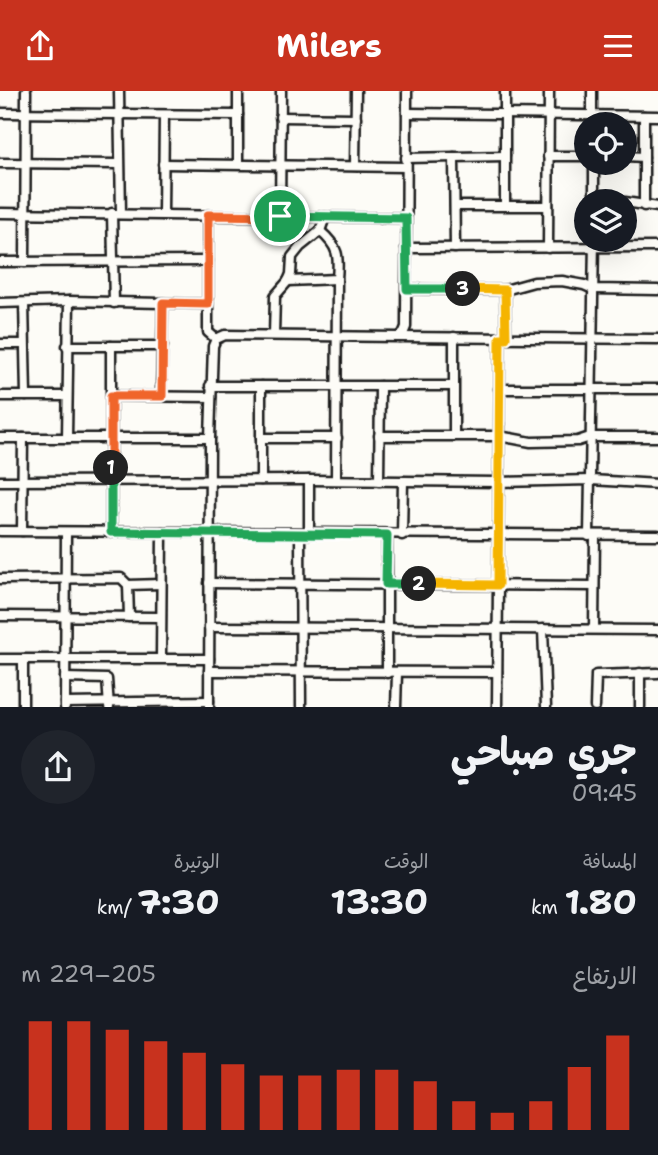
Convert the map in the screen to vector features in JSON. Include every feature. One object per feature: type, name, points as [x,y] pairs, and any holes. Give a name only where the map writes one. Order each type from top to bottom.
[{"type":"street","points":[[25,262],[26,91]]},
{"type":"street","points":[[114,303],[113,261],[120,164],[120,91]]},
{"type":"street","points":[[238,91],[238,164]]},
{"type":"street","points":[[280,216],[281,91]]},
{"type":"street","points":[[355,166],[356,91]]},
{"type":"street","points":[[399,337],[406,327],[407,91]]},
{"type":"street","points":[[505,91],[505,205]]},
{"type":"street","points":[[548,248],[549,91]]},
{"type":"street","points":[[592,91],[592,112]]},
{"type":"street","points":[[0,113],[238,115]]},
{"type":"street","points":[[407,113],[574,114]]},
{"type":"street","points":[[163,115],[163,215]]},
{"type":"street","points":[[637,116],[658,116]]},
{"type":"street","points":[[644,116],[644,206]]},
{"type":"street","points":[[281,117],[356,118]]},
{"type":"street","points":[[163,164],[355,166],[454,157],[505,156]]},
{"type":"street","points":[[548,156],[574,156]]},
{"type":"street","points":[[454,157],[455,248]]},
{"type":"street","points":[[637,157],[644,157]]},
{"type":"street","points":[[0,163],[120,164]]},
{"type":"street","points":[[637,205],[658,207]]},
{"type":"street","points":[[455,206],[548,206]]},
{"type":"street","points":[[0,212],[406,218]]},
{"type":"street","points":[[208,215],[208,332],[216,339]]},
{"type":"street","points":[[274,335],[275,296],[288,281],[292,257],[320,231],[325,217]]},
{"type":"street","points":[[320,231],[339,255],[337,480]]},
{"type":"street","points":[[406,248],[574,246]]},
{"type":"street","points":[[637,246],[658,247]]},
{"type":"street","points":[[594,252],[590,437],[594,629]]},
{"type":"street","points":[[0,262],[208,261]]},
{"type":"street","points":[[288,281],[337,279]]},
{"type":"street","points":[[407,289],[505,290],[534,282],[562,281],[593,289],[658,290]]},
{"type":"street","points":[[497,707],[499,389],[505,290]]},
{"type":"street","points":[[0,303],[69,301],[208,304]]},
{"type":"street","points":[[67,438],[69,301]]},
{"type":"street","points":[[24,303],[26,396]]},
{"type":"street","points":[[162,396],[163,303]]},
{"type":"street","points":[[216,339],[225,335],[658,339]]},
{"type":"street","points":[[454,337],[454,436]]},
{"type":"street","points":[[66,532],[65,705],[209,704],[210,438],[212,353],[216,339]]},
{"type":"street","points":[[0,344],[24,344]]},
{"type":"street","points":[[67,346],[163,346]]},
{"type":"street","points":[[111,346],[111,532]]},
{"type":"street","points":[[211,386],[453,386]]},
{"type":"street","points":[[261,386],[261,480]]},
{"type":"street","points":[[379,481],[380,386]]},
{"type":"street","points":[[499,389],[658,389]]},
{"type":"street","points":[[0,396],[66,396]]},
{"type":"street","points":[[111,396],[211,397]]},
{"type":"street","points":[[379,436],[499,436],[531,442],[578,441],[590,437],[658,437]]},
{"type":"street","points":[[261,438],[337,437]]},
{"type":"street","points":[[0,438],[210,438]]},
{"type":"street","points":[[22,531],[23,438]]},
{"type":"street","points":[[0,481],[309,479],[498,482],[591,479],[658,484]]},
{"type":"street","points":[[301,707],[300,585],[309,479]]},
{"type":"street","points":[[402,535],[403,481]]},
{"type":"street","points":[[0,531],[658,535]]},
{"type":"street","points":[[161,658],[162,532]]},
{"type":"street","points":[[387,535],[387,628],[396,707]]},
{"type":"street","points":[[0,579],[121,578],[128,585],[129,617]]},
{"type":"street","points":[[209,583],[594,586]]},
{"type":"street","points":[[128,585],[161,584]]},
{"type":"street","points":[[0,616],[160,617]]},
{"type":"street","points":[[209,627],[658,630]]},
{"type":"street","points":[[543,629],[546,707]]},
{"type":"street","points":[[0,659],[209,659]]},
{"type":"street","points":[[23,659],[23,707]]},
{"type":"street","points":[[209,671],[497,672]]},
{"type":"street","points":[[640,673],[640,707]]},
{"type":"street","points":[[594,707],[596,675],[658,673]]},
{"type":"street","points":[[65,678],[107,679],[109,705]]},
{"type":"route","points":[[208,215],[280,216],[406,218],[407,289],[505,290],[506,338],[500,338],[498,585],[386,584],[387,535],[111,532],[111,396],[162,396],[163,303],[208,304],[208,215]]}]
